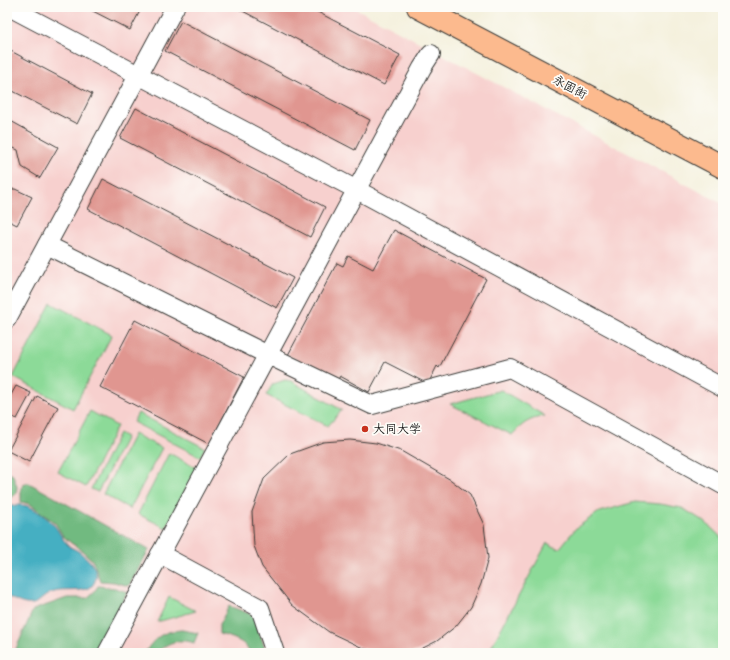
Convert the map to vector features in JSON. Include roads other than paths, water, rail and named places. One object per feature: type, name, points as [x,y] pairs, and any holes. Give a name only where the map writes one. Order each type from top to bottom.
[{"type":"main road","name":"永固街","points":[[418,7],[723,167]]},
{"type":"lane","points":[[9,7],[357,190],[723,388]]},
{"type":"lane","points":[[7,319],[175,7]]},
{"type":"lane","points":[[107,653],[422,68],[431,54]]},
{"type":"lane","points":[[47,246],[372,405],[510,368],[723,485]]},
{"type":"lane","points":[[160,554],[260,608],[275,653]]},
{"type":"water","points":[[18,505],[30,507],[45,517],[54,525],[70,547],[78,551],[91,562],[96,571],[95,581],[92,586],[80,590],[54,592],[34,604],[22,603],[7,596],[7,506]]},
{"type":"place","name":"大同大学","points":[[365,429]]}]
